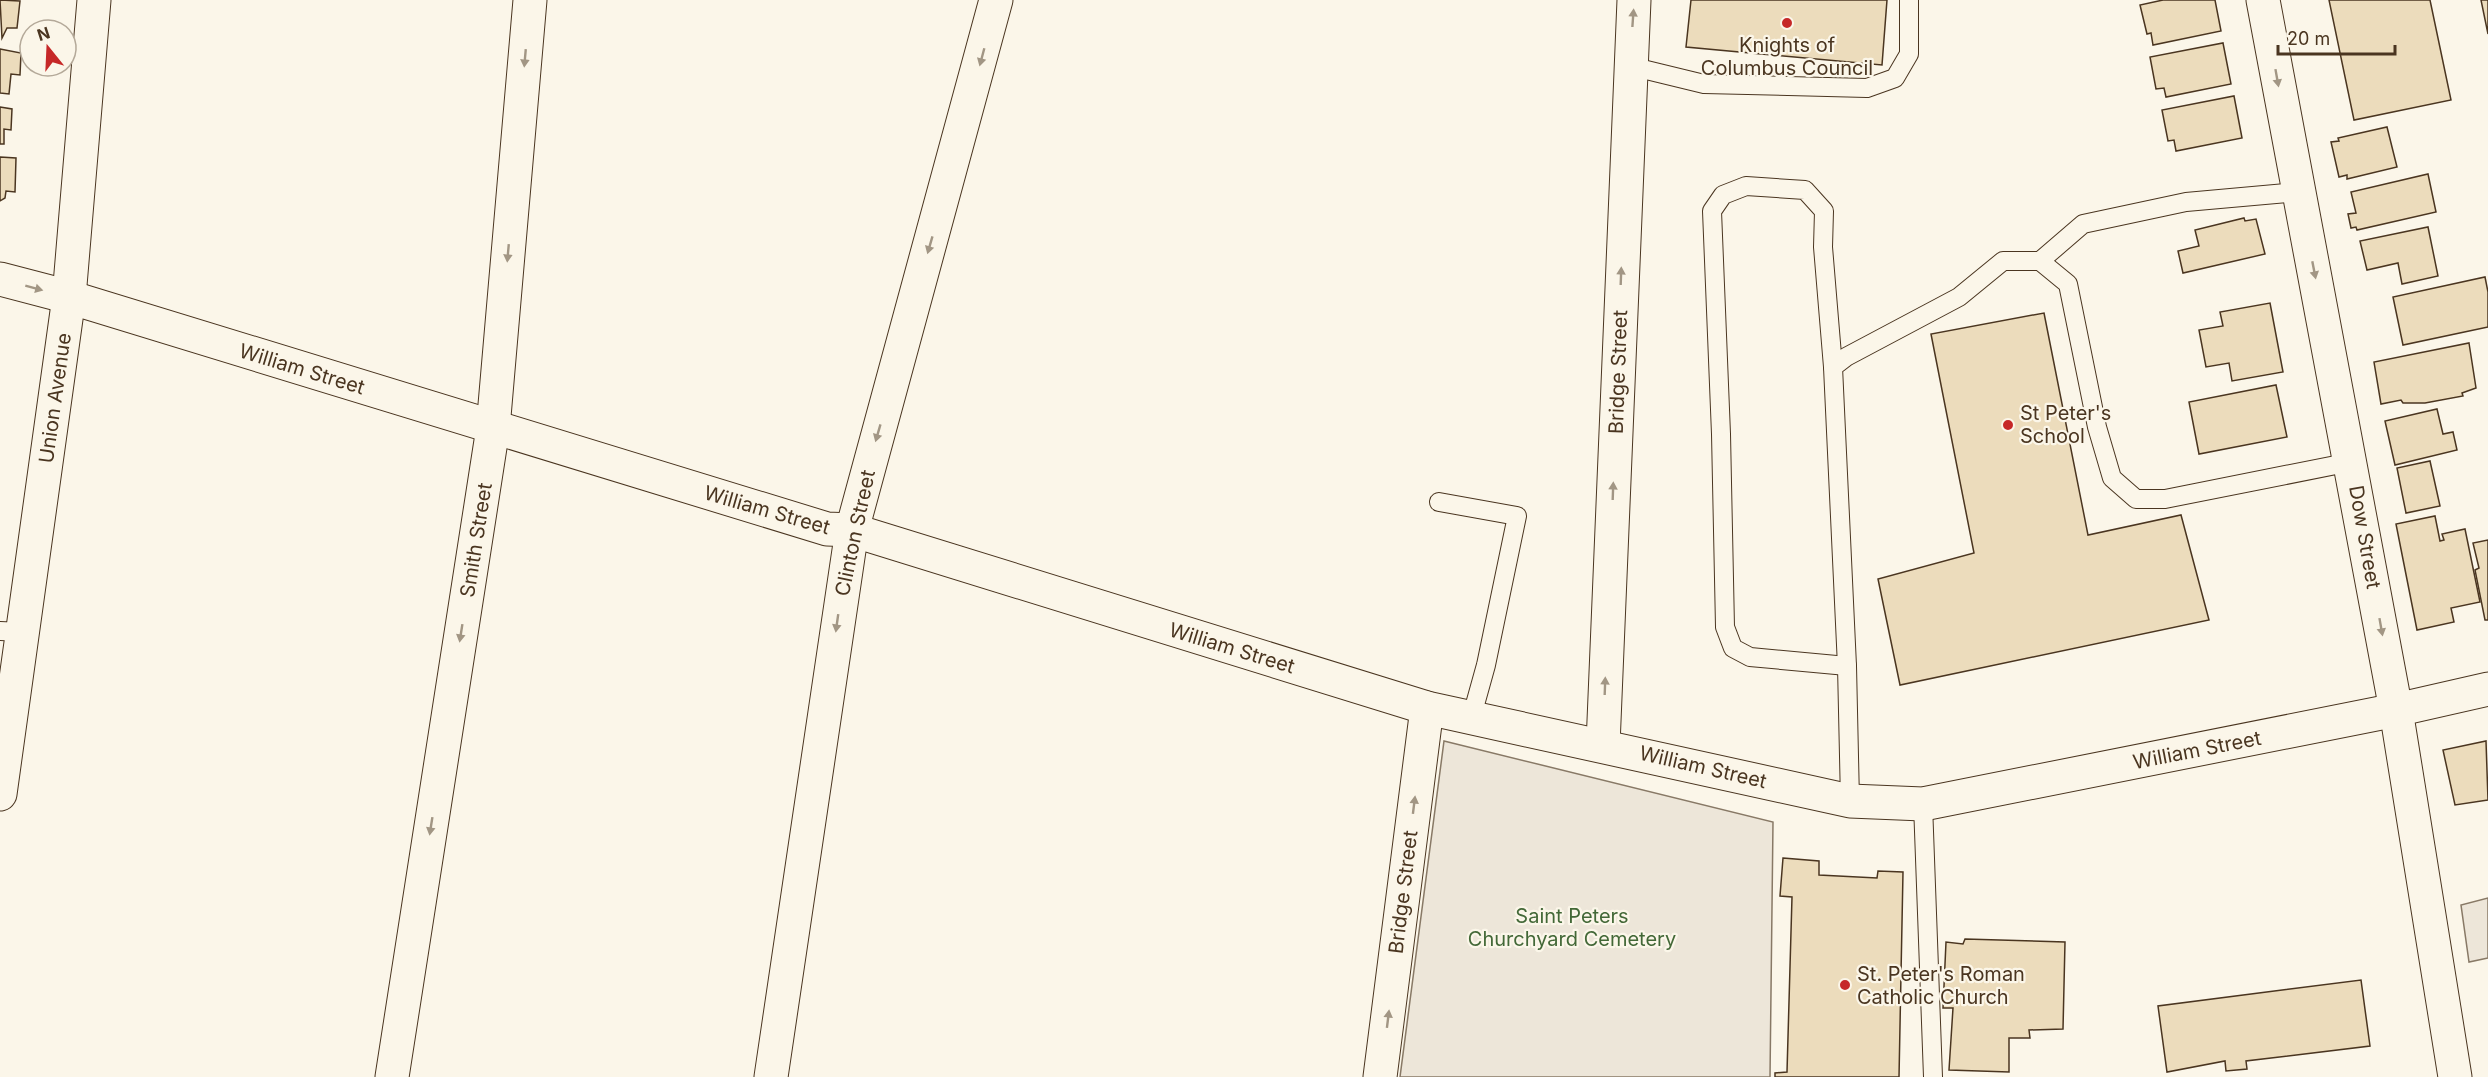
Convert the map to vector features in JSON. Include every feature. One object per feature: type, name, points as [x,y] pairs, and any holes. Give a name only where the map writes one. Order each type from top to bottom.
[{"type":"street","name":"Union Avenue","points":[[0,794],[11,631],[69,297],[94,0]]},
{"type":"street","name":"Smith Street","points":[[392,1077],[493,428],[530,0]]},
{"type":"street","name":"Clinton Street","points":[[771,1077],[852,530],[996,0]]},
{"type":"street","name":"Bridge Street","points":[[1603,745],[1634,0]]},
{"type":"street","name":"Dow Street","points":[[2263,0],[2396,710],[2455,1077]]},
{"type":"street","name":"William Street","points":[[0,279],[69,297],[827,530],[852,530],[1427,708],[1850,801],[1923,804],[2396,710],[2488,689]]},
{"type":"street","name":"Bridge Street","points":[[1380,1077],[1427,708]]},
{"type":"lane","points":[[1630,66],[1704,84],[1867,88],[1895,78],[1909,54],[1909,0]]},
{"type":"lane","points":[[1847,666],[1750,657],[1733,648],[1725,627],[1712,211],[1723,195],[1746,186],[1805,190],[1824,211],[1823,247],[1833,367],[1847,666],[1850,801]]},
{"type":"lane","points":[[2040,261],[2083,224],[2186,202],[2298,192]]},
{"type":"lane","points":[[1833,367],[1846,357],[1959,297],[2002,261],[2040,261],[2068,284],[2097,427],[2112,478],[2136,499],[2165,499],[2351,462]]},
{"type":"lane","points":[[1440,502],[1517,516],[1486,665],[1472,718]]},
{"type":"lane","points":[[1923,804],[1933,1077]]},
{"type":"green space","name":"Saint Peters Churchyard Cemetery","points":[[1444,741],[1773,822],[1770,1077],[1400,1077]]},
{"type":"green space","points":[[2488,898],[2488,958],[2469,962],[2461,905]]},
{"type":"building","points":[[0,0],[20,1],[17,28],[7,28],[2,38]]},
{"type":"building","name":"Knights of Columbus Council","points":[[1691,0],[1887,0],[1882,65],[1686,47]]},
{"type":"building","points":[[2163,0],[2215,0],[2221,31],[2153,45],[2151,33],[2147,34],[2140,5]]},
{"type":"building","points":[[2329,0],[2430,0],[2451,100],[2354,120]]},
{"type":"building","points":[[2481,0],[2488,0],[2488,34]]},
{"type":"building","points":[[2223,43],[2231,84],[2166,97],[2164,88],[2156,89],[2150,57]]},
{"type":"building","points":[[0,49],[18,52],[18,75],[11,74],[9,94],[0,93]]},
{"type":"building","points":[[2234,96],[2242,138],[2176,151],[2174,140],[2168,141],[2162,110]]},
{"type":"building","points":[[0,107],[12,109],[11,130],[4,129],[4,144],[0,144]]},
{"type":"building","points":[[2387,127],[2397,167],[2347,179],[2347,175],[2339,177],[2331,142],[2339,141],[2338,138]]},
{"type":"building","points":[[0,157],[16,158],[15,192],[6,191],[5,198],[0,201]]},
{"type":"building","points":[[2428,174],[2436,212],[2357,230],[2356,227],[2351,228],[2348,214],[2356,213],[2351,192]]},
{"type":"building","points":[[2244,218],[2245,221],[2256,219],[2265,254],[2183,273],[2178,251],[2199,246],[2195,230]]},
{"type":"building","points":[[2428,227],[2438,276],[2402,284],[2398,263],[2367,270],[2360,241]]},
{"type":"building","points":[[2485,277],[2488,292],[2488,327],[2403,345],[2393,297]]},
{"type":"building","points":[[2270,303],[2283,372],[2232,381],[2229,363],[2206,367],[2199,330],[2223,326],[2220,312]]},
{"type":"building","name":"St Peter's School","points":[[2044,313],[2088,535],[2181,515],[2209,620],[1900,685],[1878,579],[1974,553],[1931,334]]},
{"type":"building","points":[[2469,343],[2476,388],[2462,393],[2463,396],[2425,403],[2403,403],[2401,400],[2381,404],[2374,362]]},
{"type":"building","points":[[2276,385],[2287,437],[2199,454],[2189,402]]},
{"type":"building","points":[[2437,409],[2443,434],[2453,432],[2457,450],[2395,465],[2385,421]]},
{"type":"building","points":[[2430,461],[2440,506],[2406,513],[2397,468]]},
{"type":"building","points":[[2435,516],[2440,541],[2444,540],[2442,534],[2465,529],[2480,602],[2451,608],[2454,622],[2417,630],[2396,524]]},
{"type":"building","points":[[2488,540],[2488,620],[2485,620],[2475,570],[2479,568],[2473,543]]},
{"type":"building","points":[[2486,741],[2488,800],[2455,805],[2443,750]]},
{"type":"building","name":"St. Peter's Roman Catholic Church","points":[[1783,858],[1819,861],[1819,875],[1877,878],[1878,871],[1903,872],[1899,1077],[1775,1077],[1775,1073],[1787,1072],[1792,897],[1780,896]]},
{"type":"building","points":[[1965,939],[2065,942],[2063,1029],[2029,1030],[2030,1038],[2009,1038],[2009,1072],[1949,1070],[1953,1008],[1943,1008],[1946,942],[1963,944]]},
{"type":"building","points":[[2361,980],[2370,1046],[2246,1061],[2247,1069],[2226,1071],[2225,1061],[2167,1072],[2158,1006]]},
{"type":"place","name":"Knights of Columbus Council","points":[[1787,23]]},
{"type":"place","name":"St Peter's School","points":[[2008,425]]},
{"type":"place","name":"St. Peter's Roman Catholic Church","points":[[1845,985]]}]
